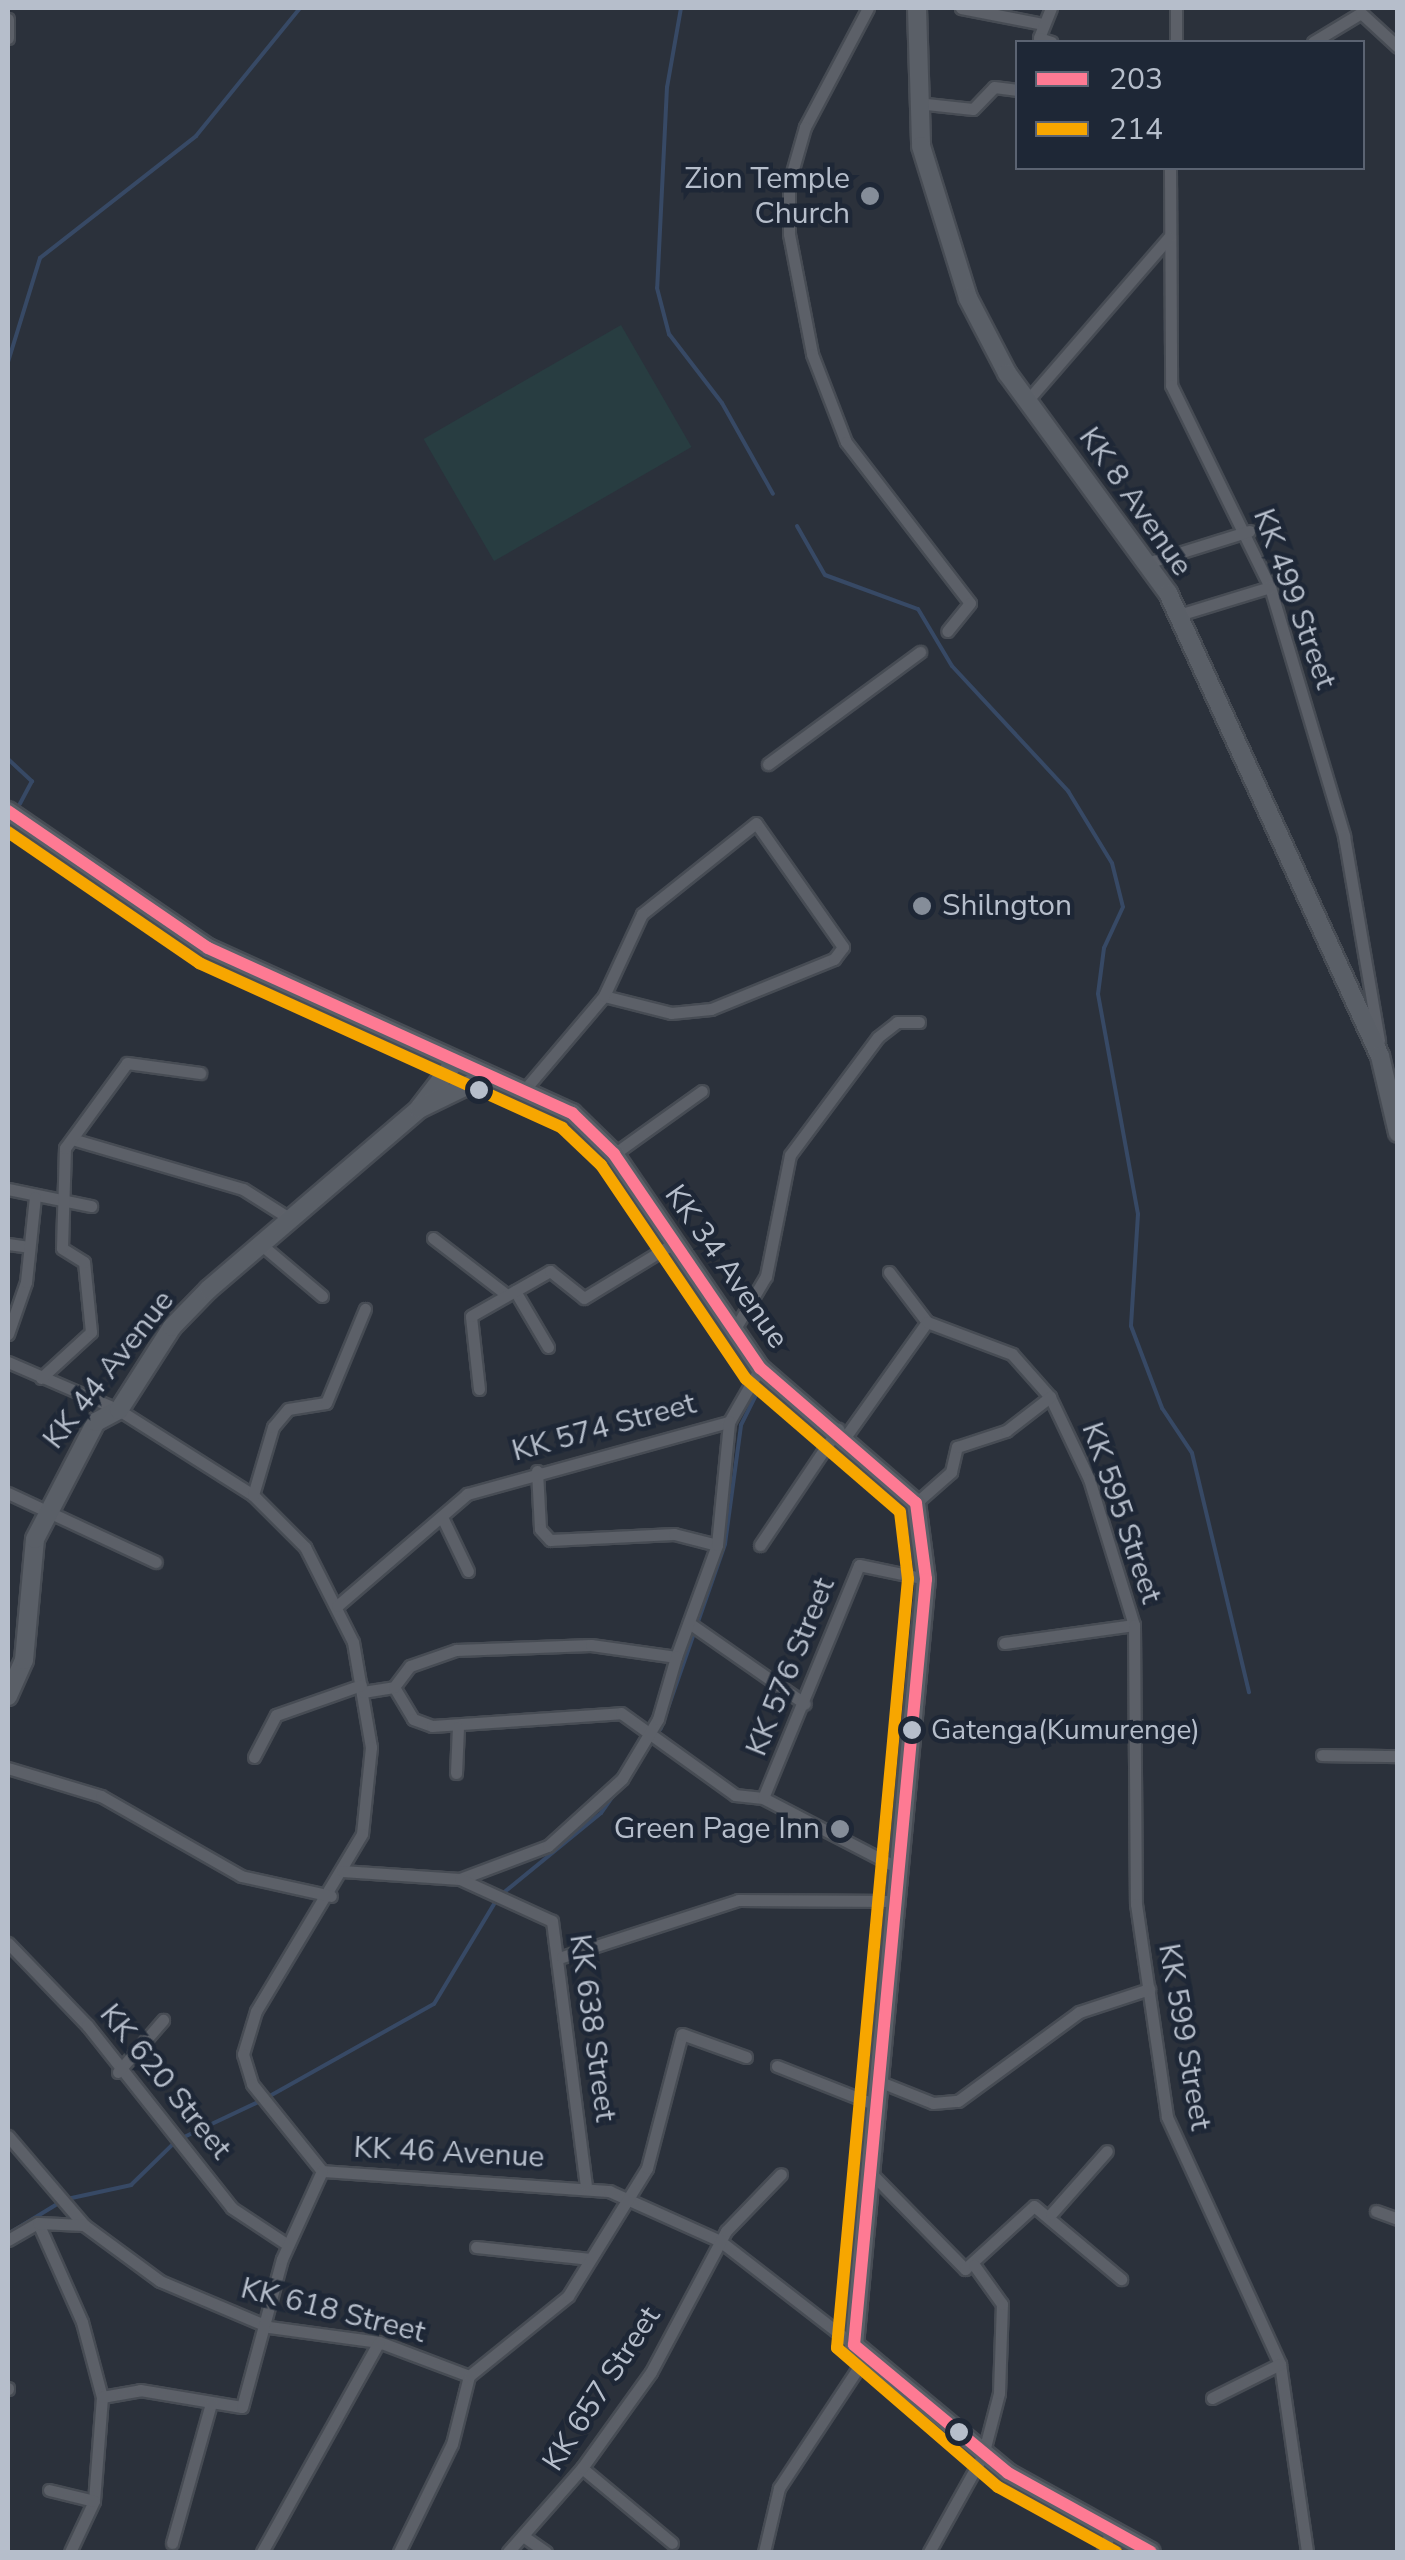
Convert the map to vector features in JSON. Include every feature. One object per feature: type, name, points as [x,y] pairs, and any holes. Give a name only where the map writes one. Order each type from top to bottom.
[{"type":"main road","name":"KK 8 Avenue","points":[[916,8],[916,104],[941,232],[1027,401],[1150,562],[1179,614],[1380,1056],[1397,1126]]},
{"type":"main road","name":"KK 34 Avenue","points":[[8,811],[208,948],[453,1064],[526,1088],[614,1154],[760,1368],[842,1433],[916,1503]]},
{"type":"main road","name":"KK 44 Avenue","points":[[8,1696],[47,1507],[96,1422],[119,1410],[172,1327],[296,1223],[419,1109],[453,1064]]},
{"type":"main road","name":"KK 44 Avenue","points":[[419,1109],[485,1077]]},
{"type":"main road","points":[[916,1503],[926,1579],[894,1866],[860,2350],[983,2455],[1110,2533],[1152,2552]]},
{"type":"street","points":[[868,8],[805,127],[789,183],[789,234],[812,354],[846,442],[970,603],[947,631]]},
{"type":"street","points":[[961,8],[1016,13],[1044,24]]},
{"type":"street","points":[[1045,40],[1038,38],[1051,8]]},
{"type":"street","points":[[1176,8],[1176,40]]},
{"type":"street","points":[[1315,40],[1361,12],[1398,47]]},
{"type":"street","points":[[8,19],[8,38]]},
{"type":"street","points":[[916,104],[973,109],[994,87],[1015,90]]},
{"type":"street","name":"KK 499 Street","points":[[1170,170],[1171,385],[1249,530],[1270,586],[1360,902],[1380,1056]]},
{"type":"street","points":[[1027,401],[1168,238]]},
{"type":"street","points":[[1150,562],[1249,530]]},
{"type":"street","points":[[1179,614],[1270,586]]},
{"type":"street","points":[[768,764],[920,652]]},
{"type":"street","points":[[526,1088],[604,996],[642,914],[756,822],[836,926],[841,955],[695,1012],[604,996]]},
{"type":"street","points":[[732,1332],[766,1276],[790,1155],[878,1037],[897,1022],[919,1022]]},
{"type":"street","points":[[42,1378],[91,1332],[84,1262],[62,1248],[72,1139],[127,1062],[200,1073]]},
{"type":"street","points":[[614,1154],[702,1091]]},
{"type":"street","points":[[72,1139],[243,1188],[296,1223]]},
{"type":"street","points":[[8,1188],[65,1206],[91,1206]]},
{"type":"street","points":[[8,1334],[29,1248],[35,1198]]},
{"type":"street","points":[[433,1238],[511,1293],[548,1347]]},
{"type":"street","points":[[479,1390],[471,1316],[554,1272],[584,1298],[674,1243]]},
{"type":"street","points":[[8,1244],[29,1248]]},
{"type":"street","points":[[264,1247],[322,1296]]},
{"type":"street","points":[[760,1545],[927,1322],[889,1272]]},
{"type":"street","points":[[252,1495],[273,1427],[288,1409],[326,1404],[365,1309]]},
{"type":"street","name":"KK 595 Street","points":[[927,1322],[1012,1354],[1050,1397],[1089,1479],[1134,1626],[1004,1643]]},
{"type":"street","name":"KK 46 Avenue","points":[[8,1362],[119,1410],[252,1495],[304,1547],[337,1606],[362,1689],[368,1794],[331,1896],[256,2011],[243,2054],[252,2084],[322,2170],[586,2185],[628,2197],[720,2242],[860,2350]]},
{"type":"street","name":"KK 574 Street","points":[[337,1606],[466,1494],[537,1471],[729,1422],[760,1368]]},
{"type":"street","points":[[916,1503],[951,1472],[957,1447],[1006,1431],[1050,1397]]},
{"type":"street","points":[[342,1871],[460,1879],[548,1846],[622,1778],[654,1728],[717,1545],[729,1422]]},
{"type":"street","points":[[537,1471],[540,1529],[550,1540],[674,1534],[717,1545]]},
{"type":"street","points":[[8,1493],[47,1507],[156,1562]]},
{"type":"street","points":[[442,1517],[468,1571]]},
{"type":"street","name":"KK 576 Street","points":[[764,1798],[859,1565],[926,1579]]},
{"type":"street","points":[[689,1624],[804,1704]]},
{"type":"street","name":"KK 599 Street","points":[[1134,1626],[1136,1904],[1167,2116],[1280,2364],[1307,2552]]},
{"type":"street","points":[[254,1757],[276,1715],[362,1689],[394,1687],[410,1666],[456,1650],[591,1645],[676,1657]]},
{"type":"street","points":[[394,1687],[421,1724],[458,1728],[608,1711],[654,1728],[735,1795],[764,1798],[894,1866]]},
{"type":"street","points":[[456,1774],[458,1728]]},
{"type":"street","points":[[1322,1755],[1398,1756]]},
{"type":"street","points":[[8,1768],[101,1796],[241,1876],[331,1896]]},
{"type":"street","name":"KK 638 Street","points":[[460,1879],[547,1912],[562,1957],[586,2185]]},
{"type":"street","points":[[562,1957],[738,1900],[892,1901]]},
{"type":"street","name":"KK 620 Street","points":[[8,1943],[88,2025],[118,2072],[190,2150],[232,2208],[288,2245]]},
{"type":"street","points":[[878,2081],[933,2103],[958,2101],[1079,2012],[1150,1988]]},
{"type":"street","points":[[118,2072],[163,2020]]},
{"type":"street","points":[[398,2552],[452,2444],[469,2376],[564,2300],[652,2155],[682,2034],[746,2057]]},
{"type":"street","points":[[777,2066],[876,2105]]},
{"type":"street","name":"KK 618 Street","points":[[8,2136],[84,2226],[160,2280],[269,2327],[378,2342],[469,2376]]},
{"type":"street","points":[[1051,2214],[1107,2151]]},
{"type":"street","points":[[102,2397],[140,2390],[242,2406],[269,2327],[288,2245],[322,2170]]},
{"type":"street","points":[[870,2172],[958,2265],[974,2265],[1029,2209],[1051,2214],[1120,2279]]},
{"type":"street","name":"KK 657 Street","points":[[508,2552],[582,2468],[651,2372],[720,2242],[781,2174]]},
{"type":"street","points":[[1376,2211],[1398,2219]]},
{"type":"street","points":[[8,2240],[38,2224],[84,2226]]},
{"type":"street","points":[[38,2224],[82,2322],[102,2397],[94,2501],[70,2552]]},
{"type":"street","points":[[476,2248],[590,2259]]},
{"type":"street","points":[[929,2552],[983,2455],[999,2393],[1002,2304],[974,2265]]},
{"type":"street","points":[[262,2552],[378,2342]]},
{"type":"street","points":[[764,2552],[779,2488],[860,2350]]},
{"type":"street","points":[[1212,2398],[1280,2364]]},
{"type":"street","points":[[172,2543],[211,2402]]},
{"type":"street","points":[[582,2468],[672,2543]]},
{"type":"street","points":[[48,2490],[94,2501]]},
{"type":"street","points":[[1103,2552],[1110,2533]]},
{"type":"street","points":[[523,2536],[546,2552]]},
{"type":"green space","points":[[621,325],[692,447],[494,561],[424,439]]},
{"type":"waterway","points":[[8,362],[40,258],[196,136],[300,8]]},
{"type":"waterway","points":[[681,8],[667,87],[657,288],[669,334],[722,403],[773,494]]},
{"type":"waterway","points":[[797,526],[825,575],[918,609],[952,666],[1068,791],[1112,863],[1123,907],[1104,948],[1098,994],[1138,1214],[1131,1326],[1162,1408],[1192,1453],[1249,1692]]},
{"type":"waterway","points":[[8,759],[32,781],[20,804]]},
{"type":"waterway","points":[[502,1894],[601,1813],[661,1728],[725,1544],[741,1425],[764,1379]]},
{"type":"waterway","points":[[268,2097],[434,2004],[496,1901]]},
{"type":"waterway","points":[[182,2138],[258,2102]]},
{"type":"waterway","points":[[67,2199],[131,2185],[174,2143]]},
{"type":"waterway","points":[[8,2234],[59,2203]]},
{"type":"transit line","name":"203","points":[[8,811],[208,948],[572,1113],[614,1154],[760,1368],[916,1503],[926,1579],[854,2345],[1008,2473],[1151,2552]]},
{"type":"transit line","name":"214","points":[[8,832],[199,963],[562,1128],[601,1165],[746,1379],[900,1512],[908,1579],[837,2348],[998,2487],[1116,2552]]},
{"type":"place","name":"Zion Temple Church","points":[[870,196]]},
{"type":"place","name":"Shilngton","points":[[922,906]]},
{"type":"place","name":"Gatenga(Kumurenge)","points":[[912,1730]]},
{"type":"place","name":"Green Page Inn","points":[[840,1829]]}]
